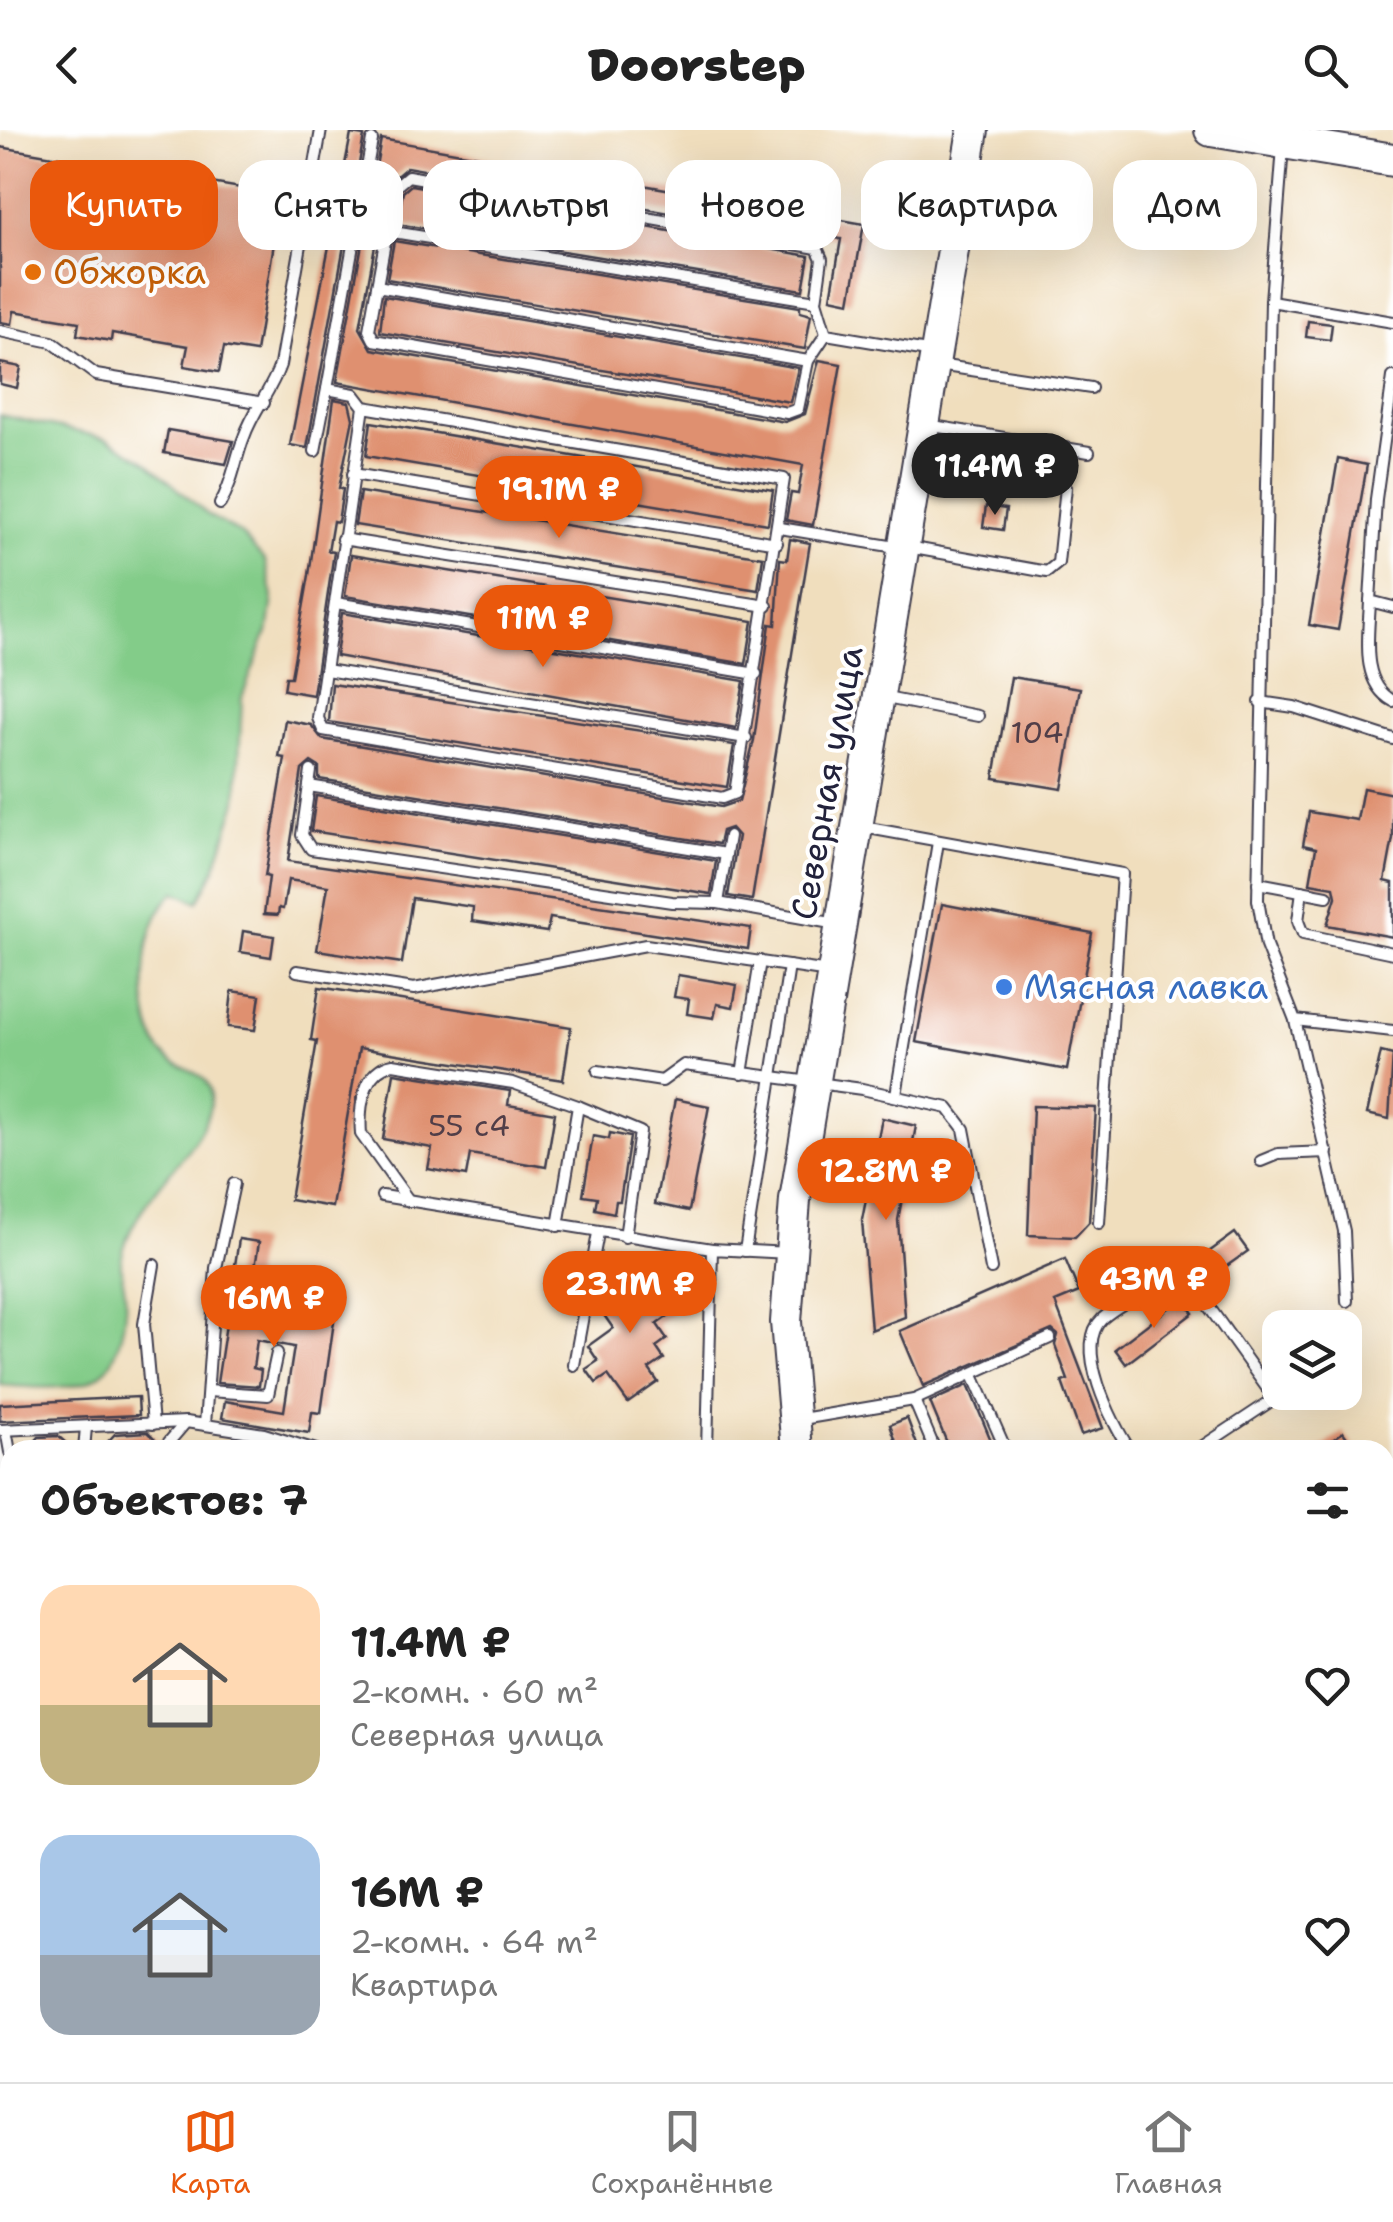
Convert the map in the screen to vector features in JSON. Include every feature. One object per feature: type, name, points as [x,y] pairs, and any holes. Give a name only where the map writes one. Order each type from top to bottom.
[{"type":"main road","name":"Северная улица","points":[[795,1435],[786,1337],[790,1254],[833,972],[974,130]]},
{"type":"main road","points":[[1211,130],[1393,160]]},
{"type":"lane","points":[[220,504],[231,486],[243,438],[280,365],[320,131]]},
{"type":"lane","points":[[315,451],[372,140]]},
{"type":"lane","points":[[1284,142],[1271,301],[1258,883],[1266,946],[1295,1020],[1328,1152],[1344,1231],[1347,1301]]},
{"type":"lane","points":[[403,180],[408,176],[810,246],[822,259],[816,301],[826,334]]},
{"type":"lane","points":[[403,234],[816,301]]},
{"type":"lane","points":[[384,250],[370,336],[380,344],[787,413],[800,404],[808,361],[826,334]]},
{"type":"lane","points":[[377,286],[808,361]]},
{"type":"lane","points":[[1271,301],[1393,322]]},
{"type":"lane","points":[[0,331],[52,342],[96,375],[264,403]]},
{"type":"lane","points":[[826,334],[1092,388]]},
{"type":"lane","points":[[1393,377],[1376,499],[1370,600],[1371,671],[1376,686],[1393,701]]},
{"type":"lane","points":[[327,390],[354,394],[364,406],[778,476],[786,486],[735,793],[722,798],[323,730],[318,718],[364,406]]},
{"type":"lane","points":[[927,425],[1089,452]]},
{"type":"lane","points":[[780,528],[1047,572],[1058,563],[1066,487],[921,461]]},
{"type":"lane","points":[[353,474],[778,543]]},
{"type":"lane","points":[[342,538],[767,606]]},
{"type":"lane","points":[[1370,600],[1393,606]]},
{"type":"lane","points":[[336,602],[756,674]]},
{"type":"lane","points":[[326,670],[746,738]]},
{"type":"lane","points":[[880,697],[978,716]]},
{"type":"lane","points":[[1260,702],[1294,707],[1393,739]]},
{"type":"lane","points":[[312,771],[302,835],[304,844],[311,849],[672,902],[718,903],[841,925]]},
{"type":"lane","points":[[309,786],[726,854]]},
{"type":"lane","points":[[857,826],[1122,874],[1099,1223]]},
{"type":"lane","points":[[718,903],[729,836]]},
{"type":"lane","points":[[896,1095],[938,842]]},
{"type":"lane","points":[[1258,883],[1327,896]]},
{"type":"lane","points":[[1302,892],[1298,921],[1303,934],[1393,953]]},
{"type":"lane","points":[[297,970],[414,989],[646,945],[833,972]]},
{"type":"lane","points":[[742,1074],[760,961]]},
{"type":"lane","points":[[744,1251],[789,966]]},
{"type":"lane","points":[[1295,1020],[1393,1031]]},
{"type":"lane","points":[[409,1201],[361,1134],[368,1082],[384,1065],[513,1083],[640,1132],[625,1237]]},
{"type":"lane","points":[[598,1071],[662,1081],[684,1066],[938,1103],[959,1117],[992,1270]]},
{"type":"lane","points":[[558,1226],[578,1106]]},
{"type":"lane","points":[[1260,1162],[1278,1154],[1328,1152]]},
{"type":"lane","points":[[206,1425],[216,1268],[234,1184]]},
{"type":"lane","points":[[382,1196],[598,1234],[712,1249],[790,1254]]},
{"type":"lane","points":[[574,1365],[598,1234]]},
{"type":"lane","points":[[707,1440],[712,1249]]},
{"type":"lane","points":[[153,1424],[144,1324],[154,1264]]},
{"type":"lane","points":[[1125,1440],[1106,1404],[1090,1352],[1102,1320],[1148,1288]]},
{"type":"lane","points":[[1209,1307],[1272,1395],[1268,1403],[1212,1440]]},
{"type":"lane","points":[[795,1435],[914,1400],[1050,1338]]},
{"type":"lane","points":[[208,1390],[268,1394],[277,1353]]},
{"type":"lane","points":[[972,1375],[1001,1440]]},
{"type":"lane","points":[[914,1400],[931,1440]]},
{"type":"lane","points":[[171,1440],[186,1422]]},
{"type":"lane","points":[[3,1430],[186,1422],[284,1440]]},
{"type":"lane","points":[[85,1440],[86,1427]]},
{"type":"green space","points":[[0,415],[106,438],[146,461],[208,515],[240,533],[265,561],[273,597],[269,627],[242,697],[237,801],[215,869],[198,902],[175,892],[163,905],[154,923],[145,967],[152,1032],[165,1056],[198,1074],[209,1087],[208,1115],[186,1153],[139,1214],[128,1237],[121,1261],[125,1311],[110,1364],[82,1383],[54,1387],[0,1385]]},
{"type":"building","points":[[351,134],[364,136],[360,160],[346,160]]},
{"type":"building","points":[[381,139],[501,160],[423,160],[423,170],[407,167],[403,170],[403,160],[377,160]]},
{"type":"building","points":[[0,147],[76,160],[30,160],[30,250],[218,250],[218,184],[238,188],[238,250],[273,250],[256,352],[224,347],[219,372],[184,366],[188,346],[112,333],[111,341],[77,335],[79,322],[14,311],[12,324],[0,322]]},
{"type":"building","points":[[411,185],[423,187],[423,228],[403,225],[403,192]]},
{"type":"building","points":[[645,185],[665,189],[665,212],[645,209]]},
{"type":"building","points":[[841,220],[861,223],[850,302],[831,298],[841,250]]},
{"type":"building","points":[[645,227],[665,230],[665,250],[775,250],[809,256],[803,290],[557,250],[645,250]]},
{"type":"building","points":[[403,242],[423,246],[423,250],[449,250],[800,307],[800,312],[811,315],[805,349],[387,279],[392,250],[403,250]]},
{"type":"building","points":[[328,250],[343,250],[307,448],[290,445]]},
{"type":"building","points":[[361,250],[374,250],[360,328],[372,349],[785,422],[805,414],[819,360],[841,364],[813,525],[786,520],[791,493],[798,494],[803,465],[337,382]]},
{"type":"building","points":[[384,296],[798,368],[790,402],[380,332]]},
{"type":"building","points":[[1308,321],[1332,324],[1330,340],[1306,337]]},
{"type":"building","points":[[0,363],[21,367],[17,388],[0,384]]},
{"type":"building","points":[[334,399],[349,402],[353,419],[339,488],[343,489],[338,522],[333,521],[328,551],[334,552],[313,695],[284,690],[286,677],[291,677],[309,575]]},
{"type":"building","points":[[371,422],[773,490],[768,524],[366,456]]},
{"type":"building","points":[[168,430],[233,441],[226,464],[164,453]]},
{"type":"building","points":[[1338,459],[1367,465],[1338,630],[1309,625]]},
{"type":"building","points":[[360,492],[763,557],[758,590],[355,525]]},
{"type":"building","points":[[986,506],[1006,509],[1003,530],[983,527]]},
{"type":"building","points":[[790,539],[810,543],[752,900],[728,896],[738,836],[731,828],[722,831],[719,844],[319,779],[319,767],[311,762],[302,770],[288,861],[751,928],[748,949],[550,918],[547,932],[472,921],[473,907],[412,898],[402,963],[317,950],[328,886],[288,880],[283,909],[279,908],[278,915],[264,914],[269,877],[265,876],[285,758],[279,757],[285,720],[311,725],[322,739],[721,807],[739,801],[754,740],[770,624],[776,625],[780,559],[787,560]]},
{"type":"building","points":[[351,555],[753,621],[746,664],[345,596]]},
{"type":"building","points":[[342,613],[744,681],[736,728],[336,656]]},
{"type":"building","points":[[1011,677],[1080,688],[1062,789],[994,778]]},
{"type":"building","points":[[332,684],[734,745],[727,787],[329,722]]},
{"type":"building","points":[[1363,788],[1393,794],[1393,838],[1385,881],[1393,883],[1393,937],[1327,925],[1336,897],[1334,887],[1310,883],[1316,848],[1303,845],[1309,812],[1357,820]]},
{"type":"building","points":[[316,796],[716,861],[711,894],[311,831]]},
{"type":"building","name":"Мясная лавка","points":[[942,904],[1092,933],[1067,1070],[916,1042]]},
{"type":"building","points":[[243,931],[274,936],[271,957],[240,952]]},
{"type":"building","points":[[678,975],[737,985],[733,1007],[717,1004],[714,1018],[687,1014],[689,999],[674,997]]},
{"type":"building","points":[[319,987],[571,1027],[563,1080],[359,1048],[332,1207],[290,1200],[317,1041],[311,1040]]},
{"type":"building","points":[[232,991],[260,995],[255,1030],[228,1027]]},
{"type":"building","points":[[1381,1052],[1393,1055],[1389,1119],[1367,1114]]},
{"type":"building","points":[[394,1073],[510,1091],[508,1105],[555,1113],[546,1167],[470,1154],[466,1176],[428,1169],[432,1148],[383,1139]]},
{"type":"building","points":[[675,1099],[709,1106],[689,1211],[655,1204]]},
{"type":"building","points":[[1033,1106],[1096,1108],[1089,1222],[1075,1237],[1028,1235]]},
{"type":"building","points":[[882,1118],[916,1126],[898,1220],[905,1317],[871,1330],[862,1220]]},
{"type":"building","points":[[610,1133],[630,1137],[620,1201],[616,1201],[614,1213],[595,1209],[597,1197],[583,1195],[593,1136],[609,1139]]},
{"type":"building","points":[[1235,1233],[1248,1251],[1197,1287],[1184,1270]]},
{"type":"building","points":[[239,1239],[259,1242],[250,1299],[335,1314],[321,1413],[312,1412],[309,1433],[222,1418],[225,1401],[284,1411],[294,1347],[257,1340],[253,1368],[261,1370],[259,1386],[217,1383]]},
{"type":"building","points":[[1065,1259],[1079,1292],[1055,1302],[1103,1428],[1081,1435],[1062,1382],[1068,1380],[1055,1345],[1058,1335],[1052,1330],[923,1386],[900,1331]]},
{"type":"building","points":[[639,1269],[671,1314],[657,1324],[667,1339],[656,1347],[664,1359],[649,1369],[658,1382],[628,1403],[608,1375],[596,1383],[586,1369],[598,1361],[588,1346],[613,1328],[594,1301]]},
{"type":"building","points":[[1182,1298],[1193,1313],[1126,1364],[1115,1349]]},
{"type":"building","points":[[968,1385],[991,1440],[946,1440],[930,1402]]},
{"type":"building","points":[[138,1397],[139,1415],[0,1421],[0,1404]]},
{"type":"building","points":[[907,1418],[915,1440],[895,1440],[890,1425]]},
{"type":"building","points":[[148,1432],[156,1440],[109,1440],[115,1434]]},
{"type":"building","points":[[1343,1432],[1349,1440],[1332,1440]]},
{"type":"building","points":[[58,1436],[63,1440],[36,1440]]},
{"type":"place","name":"Обжорка","points":[[33,272]]},
{"type":"place","name":"Мясная лавка","points":[[1004,987]]}]
